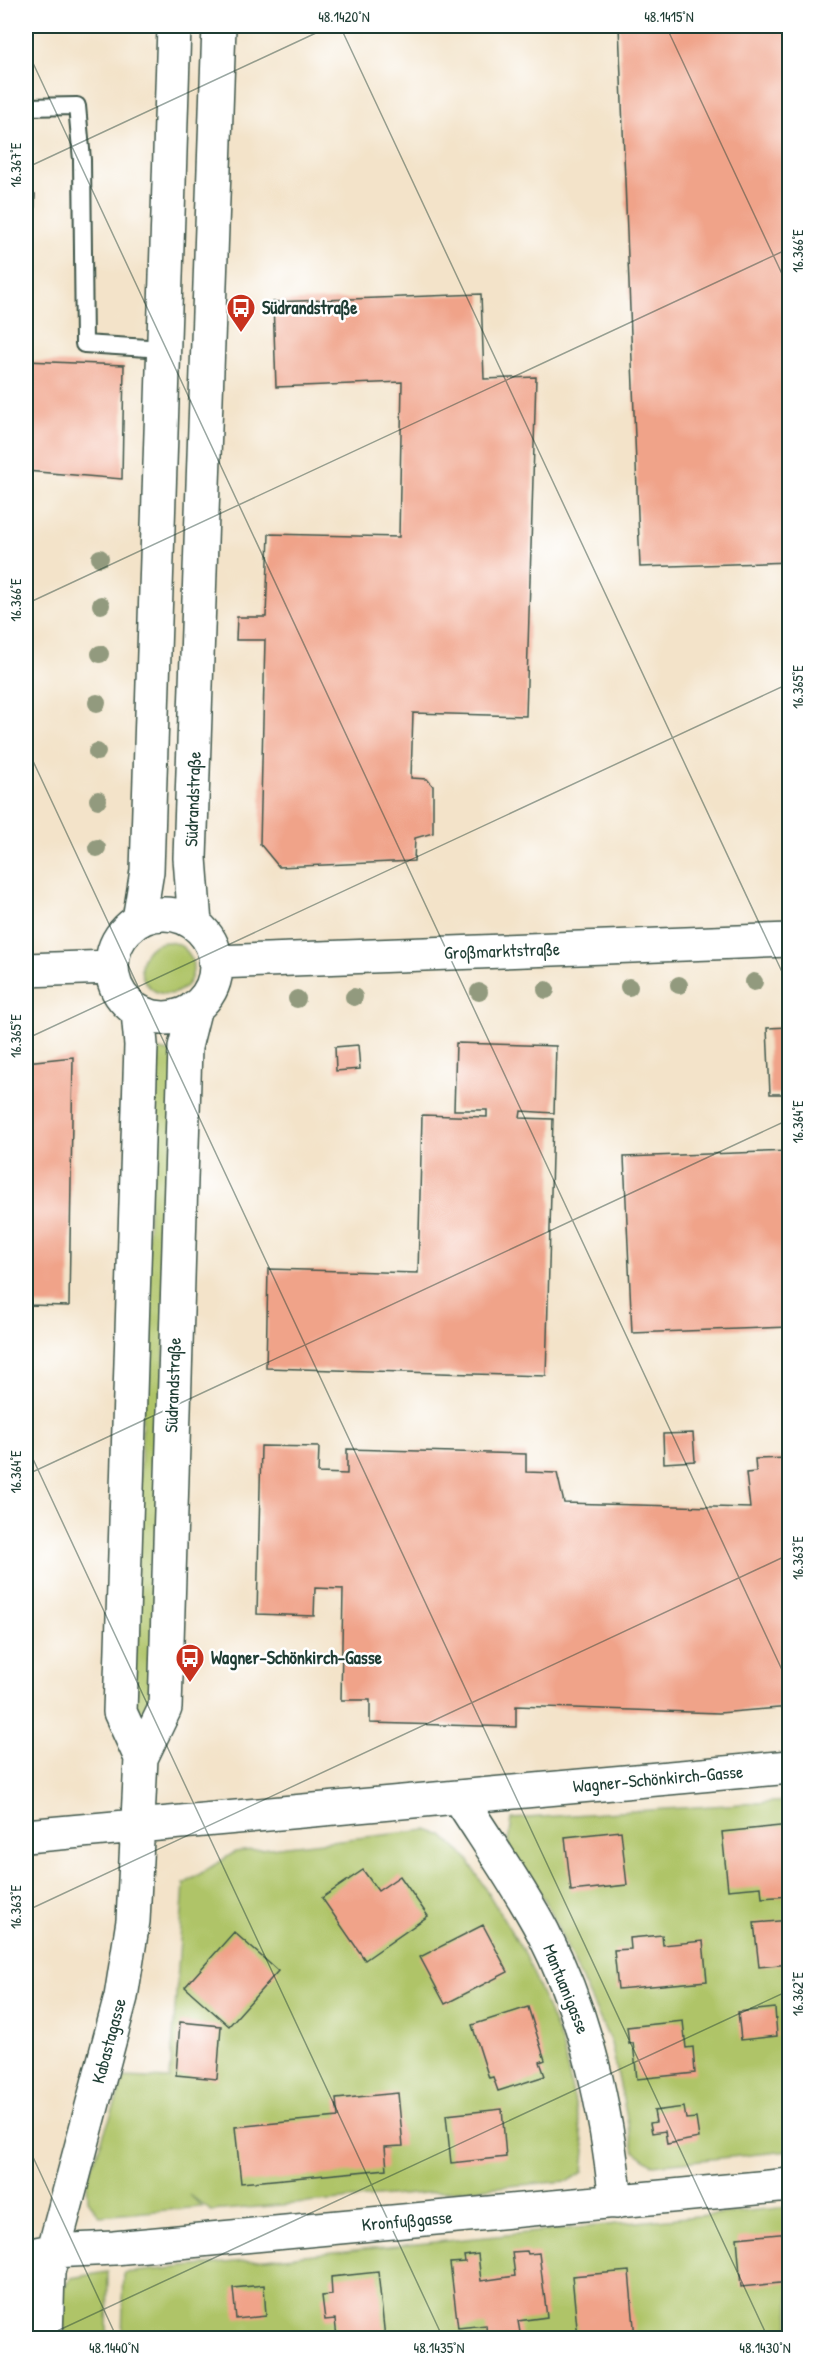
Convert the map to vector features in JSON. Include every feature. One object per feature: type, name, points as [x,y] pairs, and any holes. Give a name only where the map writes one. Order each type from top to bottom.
[{"type":"street","points":[[139,920],[147,871],[174,26]]},
{"type":"street","name":"Südrandstraße","points":[[139,1826],[141,1758],[165,1708],[185,1047],[195,1007],[212,986],[215,962],[208,940],[195,924],[191,846],[219,26]]},
{"type":"street","points":[[195,924],[181,917],[167,914],[139,920],[119,939],[111,967],[119,992],[138,1012],[166,1018],[181,1015],[195,1007]]},
{"type":"street","name":"Großmarktstraße","points":[[215,962],[789,940]]},
{"type":"street","points":[[26,970],[111,967]]},
{"type":"street","name":"Südrandstraße","points":[[138,1012],[141,1045],[120,1712],[141,1758]]},
{"type":"street","name":"Wagner-Schönkirch-Gasse","points":[[26,1836],[789,1767]]},
{"type":"street","name":"Mantuanigasse","points":[[459,1797],[542,1931],[581,2019],[595,2065],[608,2124],[616,2202]]},
{"type":"street","name":"Kabastagasse","points":[[46,2338],[47,2277],[39,2253],[121,1997],[133,1921],[139,1826]]},
{"type":"street","name":"Kronfußgasse","points":[[39,2253],[789,2185]]},
{"type":"lane","points":[[26,106],[77,106],[82,160],[84,344],[164,349]]},
{"type":"green space","points":[[167,942],[177,944],[185,950],[191,958],[193,968],[191,978],[185,986],[177,992],[167,994],[157,992],[149,986],[143,978],[141,968],[143,958],[149,950],[157,944]]},
{"type":"green space","points":[[154,1049],[175,1053],[151,1713],[137,1715],[133,1706]]},
{"type":"green space","points":[[789,1801],[789,2151],[653,2165],[634,2151],[611,2043],[545,1900],[508,1850],[512,1819]]},
{"type":"green space","points":[[427,1830],[443,1836],[467,1858],[526,1956],[562,2044],[585,2150],[583,2172],[568,2181],[211,2211],[190,2195],[202,2207],[100,2216],[88,2200],[87,2180],[125,2077],[170,2079],[184,1884],[235,1852]]},
{"type":"green space","points":[[789,2207],[789,2338],[122,2338],[124,2273]]},
{"type":"green space","points":[[108,2272],[107,2338],[65,2338],[62,2290],[71,2278]]},
{"type":"building","points":[[619,26],[790,26],[790,562],[640,567]]},
{"type":"building","points":[[26,194],[35,194],[33,280],[26,280]]},
{"type":"building","points":[[481,294],[484,379],[536,377],[526,716],[413,713],[411,778],[427,779],[433,786],[433,833],[415,838],[414,861],[279,867],[260,844],[265,640],[236,640],[237,617],[266,617],[269,534],[399,537],[402,382],[276,387],[273,302]]},
{"type":"building","points":[[26,361],[124,365],[122,479],[26,471]]},
{"type":"building","points":[[790,1027],[790,1094],[770,1094],[767,1028]]},
{"type":"building","points":[[456,1043],[556,1046],[554,1113],[521,1111],[520,1118],[553,1119],[546,1376],[266,1368],[268,1269],[418,1273],[422,1115],[487,1117],[487,1110],[454,1110]]},
{"type":"building","points":[[358,1045],[360,1069],[336,1071],[335,1047]]},
{"type":"building","points":[[73,1057],[69,1306],[26,1305],[26,1062]]},
{"type":"building","points":[[790,1151],[790,1327],[632,1333],[624,1157]]},
{"type":"building","points":[[693,1433],[695,1461],[664,1463],[663,1434]]},
{"type":"building","points":[[261,1446],[319,1447],[318,1473],[347,1474],[347,1449],[526,1454],[526,1472],[557,1473],[564,1503],[750,1508],[746,1473],[756,1472],[755,1459],[790,1458],[790,1707],[719,1713],[516,1706],[516,1727],[370,1723],[370,1700],[341,1700],[343,1589],[315,1588],[314,1616],[257,1614]]},
{"type":"building","points":[[790,1825],[790,1896],[762,1898],[761,1887],[728,1890],[722,1832]]},
{"type":"building","points":[[621,1831],[627,1885],[571,1891],[565,1837]]},
{"type":"building","points":[[363,1870],[378,1891],[400,1876],[428,1916],[365,1960],[322,1898]]},
{"type":"building","points":[[790,1920],[790,1964],[759,1967],[754,1923]]},
{"type":"building","points":[[483,1925],[508,1972],[445,2004],[420,1957]]},
{"type":"building","points":[[234,1932],[278,1971],[229,2026],[185,1987]]},
{"type":"building","points":[[662,1935],[663,1945],[703,1941],[707,1981],[618,1989],[614,1950],[631,1949],[630,1938]]},
{"type":"building","points":[[528,2007],[545,2060],[540,2062],[545,2076],[498,2091],[493,2077],[489,2078],[472,2025]]},
{"type":"building","points":[[775,2008],[777,2036],[741,2040],[738,2012]]},
{"type":"building","points":[[683,2021],[686,2048],[693,2047],[695,2073],[637,2079],[633,2043],[629,2044],[627,2027]]},
{"type":"building","points":[[180,2022],[221,2026],[217,2079],[176,2075]]},
{"type":"building","points":[[398,2093],[403,2146],[385,2147],[387,2169],[241,2183],[235,2127],[338,2117],[336,2099]]},
{"type":"building","points":[[684,2107],[686,2119],[696,2118],[699,2138],[667,2144],[665,2131],[652,2133],[650,2123],[656,2122],[654,2111]]},
{"type":"building","points":[[502,2109],[506,2157],[451,2163],[446,2115]]},
{"type":"building","points":[[790,2233],[790,2282],[741,2287],[737,2238]]},
{"type":"building","points":[[527,2251],[528,2254],[539,2253],[547,2317],[518,2321],[521,2338],[487,2338],[486,2325],[458,2328],[450,2263],[465,2262],[464,2256],[478,2254],[481,2281],[515,2276],[512,2252]]},
{"type":"building","points":[[629,2271],[635,2338],[578,2338],[572,2276]]},
{"type":"building","points":[[378,2272],[385,2338],[337,2338],[335,2319],[325,2320],[322,2296],[332,2295],[331,2277]]},
{"type":"building","points":[[264,2285],[266,2316],[236,2319],[233,2288]]},
{"type":"place","name":"Südrandstraße","points":[[241,334]]},
{"type":"place","name":"Wagner-Schönkirch-Gasse","points":[[190,1684]]}]
